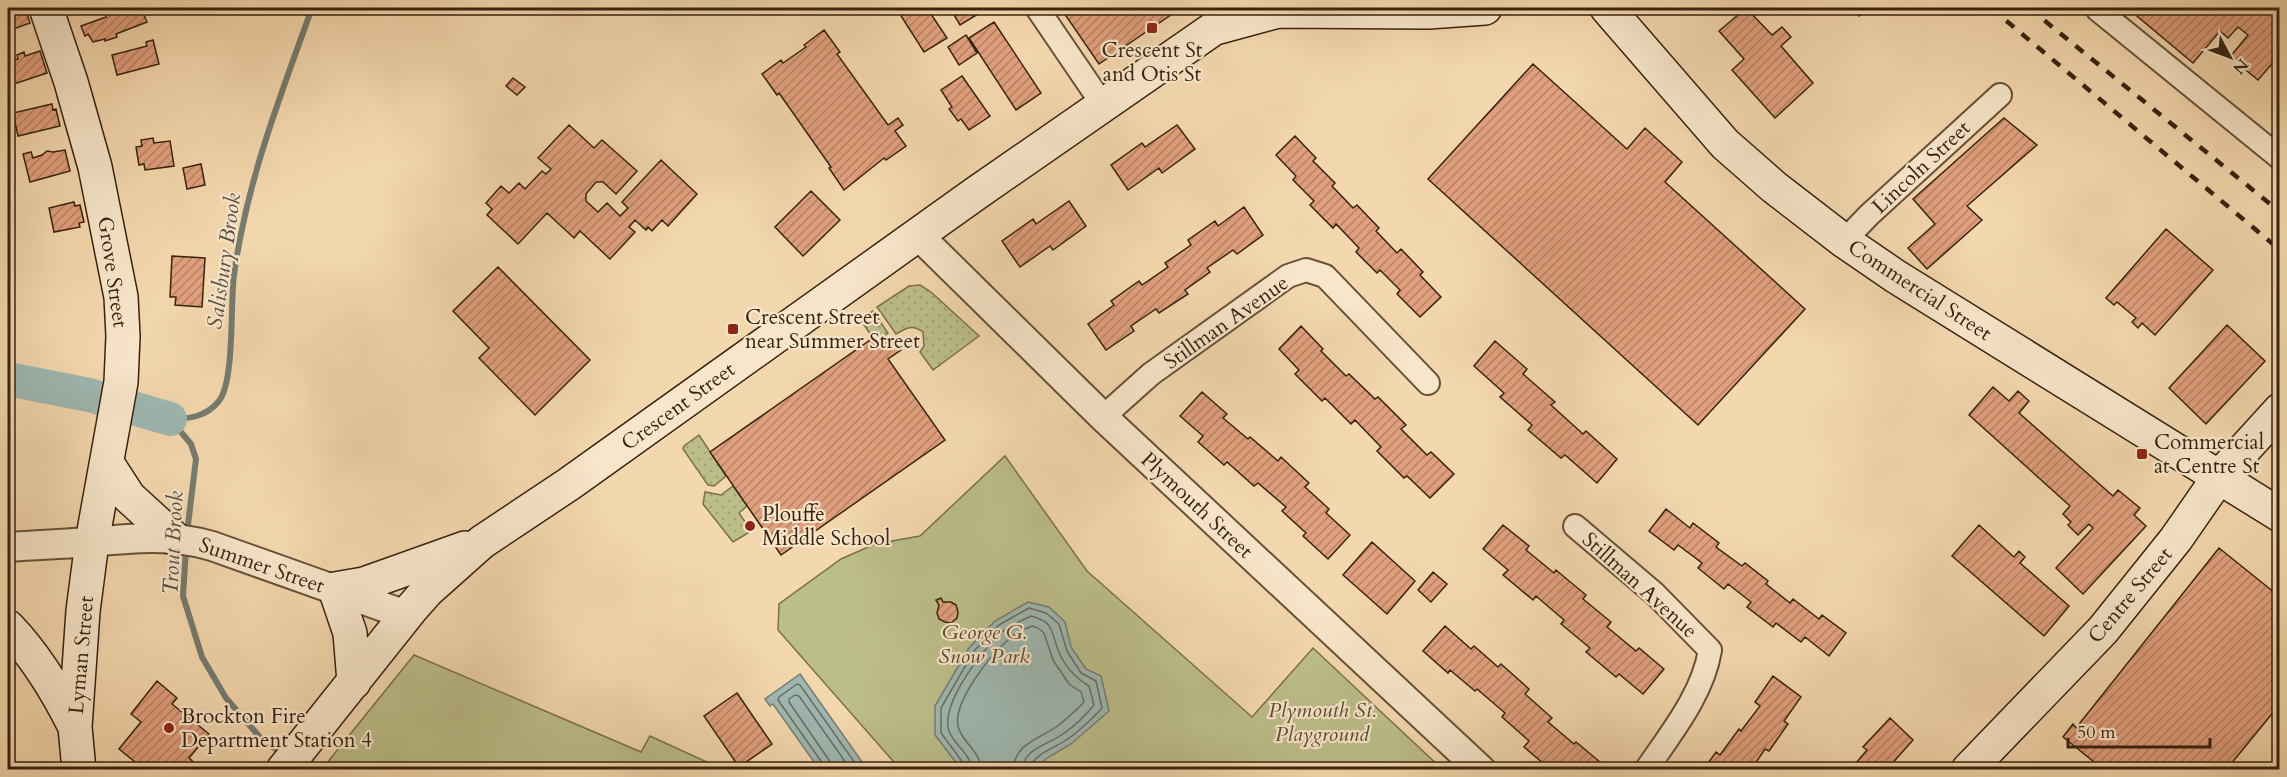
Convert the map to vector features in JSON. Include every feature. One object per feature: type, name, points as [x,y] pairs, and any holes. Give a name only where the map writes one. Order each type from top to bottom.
[{"type":"main road","name":"Grove Street","points":[[46,8],[84,125],[109,231],[122,316],[121,382],[92,542]]},
{"type":"main road","name":"Crescent Street","points":[[283,770],[406,615],[427,591],[482,542],[569,484],[1224,18],[1278,11],[1428,12],[1485,8]]},
{"type":"main road","name":"Commercial Street","points":[[1607,8],[1725,144],[1774,187],[1844,241],[1894,276],[2280,515]]},
{"type":"main road","name":"Centre Street","points":[[1968,770],[2103,630],[2176,539],[2219,477],[2280,410]]},
{"type":"main road","points":[[107,463],[129,498],[174,538]]},
{"type":"main road","name":"Lyman Street","points":[[79,770],[75,728],[83,611],[92,542]]},
{"type":"main road","points":[[354,682],[350,633],[335,589],[364,584],[482,542]]},
{"type":"main road","points":[[8,627],[22,642],[56,690],[75,728]]},
{"type":"street","points":[[1037,8],[1103,105]]},
{"type":"street","points":[[2100,9],[2279,157]]},
{"type":"street","name":"Lincoln Street","points":[[1844,241],[1869,215],[2000,95]]},
{"type":"street","name":"Plymouth Street","points":[[918,235],[1103,417],[1480,770]]},
{"type":"street","name":"Stillman Avenue","points":[[1103,417],[1151,374],[1288,276],[1306,270],[1325,276],[1428,383]]},
{"type":"street","name":"Stillman Avenue","points":[[1575,526],[1655,594],[1710,650],[1707,668],[1689,703],[1646,770]]},
{"type":"street","name":"Summer Street","points":[[8,546],[126,538],[174,538],[212,546],[406,615]]},
{"type":"green space","points":[[920,285],[931,292],[979,336],[933,370],[920,352],[924,346],[923,332],[916,328],[909,328],[896,334],[877,307],[909,286]]},
{"type":"green space","points":[[873,311],[888,333],[879,340],[873,338],[860,319]]},
{"type":"green space","points":[[699,435],[726,476],[714,486],[708,485],[683,449]]},
{"type":"green space","name":"George G. Snow Park","points":[[1005,456],[1087,571],[1252,717],[1313,648],[1442,769],[900,769],[778,630],[779,604],[841,559],[875,544],[920,536]]},
{"type":"green space","points":[[733,486],[747,506],[739,513],[750,529],[748,533],[733,542],[703,504],[705,492],[721,495]]},
{"type":"green space","points":[[414,655],[641,752],[650,736],[722,769],[322,769]]},
{"type":"water","points":[[1028,602],[1049,607],[1065,622],[1071,647],[1086,669],[1101,676],[1109,711],[1071,744],[1033,769],[961,769],[935,735],[935,706],[969,648],[995,621]]},
{"type":"water","points":[[800,674],[867,769],[819,769],[773,704],[770,706],[765,699]]},
{"type":"building","points":[[8,8],[25,8],[30,23],[8,31]]},
{"type":"building","points":[[103,8],[141,8],[147,22],[116,34],[117,37],[93,42],[88,34],[85,36],[81,26],[106,17]]},
{"type":"building","points":[[896,8],[927,8],[947,38],[924,52]]},
{"type":"building","points":[[950,8],[988,8],[960,25]]},
{"type":"building","points":[[1071,8],[1181,8],[1099,64],[1064,13]]},
{"type":"building","points":[[1746,8],[1772,35],[1782,27],[1791,37],[1781,46],[1813,83],[1775,118],[1732,70],[1744,59],[1719,31]]},
{"type":"building","points":[[1852,8],[1869,8],[1859,16]]},
{"type":"building","points":[[2136,8],[2265,8],[2280,20],[2280,60],[2277,58],[2258,80],[2230,57],[2248,35],[2238,27],[2228,38],[2220,31],[2193,63],[2131,11]]},
{"type":"building","points":[[994,22],[1041,93],[1016,110],[969,38]]},
{"type":"building","points":[[824,30],[840,52],[837,54],[888,125],[898,118],[903,125],[895,131],[906,146],[886,160],[884,158],[844,190],[829,168],[831,167],[779,93],[777,95],[762,74],[781,60],[783,63],[806,47],[804,45]]},
{"type":"building","points":[[966,35],[977,53],[959,65],[948,47]]},
{"type":"building","points":[[153,40],[159,64],[117,75],[112,55],[147,46],[146,42]]},
{"type":"building","points":[[40,51],[47,73],[8,86],[8,57],[9,62],[18,59],[17,55],[24,52],[25,56]]},
{"type":"building","points":[[1533,64],[1627,149],[1645,128],[1682,162],[1665,182],[1805,309],[1698,425],[1428,179]]},
{"type":"building","points":[[962,76],[990,116],[969,130],[949,109],[952,107],[941,90]]},
{"type":"building","points":[[513,78],[525,87],[517,95],[506,86]]},
{"type":"building","points":[[52,104],[53,110],[56,109],[60,126],[18,136],[13,113]]},
{"type":"building","points":[[2004,118],[2037,145],[1967,206],[1982,220],[1927,269],[1908,248],[1935,224],[1913,199]]},
{"type":"building","points":[[569,125],[594,148],[602,140],[637,171],[616,194],[603,182],[596,182],[586,194],[586,201],[598,212],[607,203],[620,216],[628,208],[622,202],[661,160],[697,194],[668,226],[662,220],[652,231],[648,227],[646,230],[635,220],[629,227],[635,232],[610,259],[580,231],[574,238],[547,213],[518,244],[487,215],[492,209],[486,203],[501,186],[509,193],[519,183],[525,189],[542,171],[546,174],[551,169],[538,158]]},
{"type":"building","points":[[1177,125],[1195,149],[1162,173],[1159,168],[1128,190],[1111,165],[1142,143],[1145,147]]},
{"type":"building","points":[[1295,136],[1316,158],[1313,161],[1335,183],[1332,186],[1353,208],[1357,205],[1379,228],[1376,231],[1397,253],[1401,249],[1423,272],[1420,275],[1441,297],[1420,317],[1397,294],[1400,290],[1380,270],[1377,273],[1356,252],[1359,248],[1336,224],[1333,228],[1310,205],[1314,201],[1293,180],[1296,176],[1276,155]]},
{"type":"building","points":[[153,138],[154,143],[170,141],[174,166],[145,170],[144,164],[139,165],[136,147],[142,146],[141,140]]},
{"type":"building","points":[[65,150],[70,171],[30,182],[23,154],[31,152],[33,158],[47,151]]},
{"type":"building","points":[[201,164],[205,185],[187,189],[183,168]]},
{"type":"building","points":[[811,191],[840,220],[803,256],[775,227]]},
{"type":"building","points":[[1069,201],[1086,226],[1053,250],[1050,246],[1020,267],[1002,241],[1033,219],[1036,224]]},
{"type":"building","points":[[74,202],[75,206],[80,205],[84,222],[79,223],[80,227],[54,232],[49,208]]},
{"type":"building","points":[[1244,207],[1263,235],[1237,254],[1233,250],[1207,268],[1210,272],[1185,290],[1188,294],[1159,313],[1156,309],[1131,326],[1134,331],[1106,350],[1088,324],[1114,305],[1111,301],[1139,281],[1142,285],[1168,267],[1165,263],[1191,245],[1188,240],[1215,221],[1218,226]]},
{"type":"building","points":[[2166,229],[2213,270],[2155,335],[2142,323],[2138,328],[2132,322],[2136,318],[2117,302],[2114,305],[2106,298]]},
{"type":"building","points":[[172,256],[205,258],[202,307],[175,305],[176,297],[170,297]]},
{"type":"building","points":[[498,267],[590,360],[535,415],[479,358],[489,348],[453,311]]},
{"type":"building","points":[[2227,325],[2265,361],[2206,424],[2169,388]]},
{"type":"building","points":[[1301,326],[1323,349],[1321,351],[1346,376],[1349,374],[1375,399],[1378,397],[1406,425],[1401,429],[1427,455],[1431,452],[1454,474],[1430,498],[1407,476],[1404,478],[1377,451],[1381,447],[1355,420],[1351,424],[1325,398],[1322,401],[1295,374],[1299,370],[1279,349]]},
{"type":"building","points":[[892,337],[901,350],[888,359],[945,440],[781,555],[710,452],[873,338],[879,346]]},
{"type":"building","points":[[892,337],[901,350],[888,359],[945,440],[781,555],[710,452],[873,338],[879,346]]},
{"type":"building","points":[[1495,341],[1527,369],[1523,374],[1555,402],[1551,405],[1583,434],[1586,431],[1617,459],[1597,483],[1565,455],[1561,458],[1528,430],[1532,425],[1500,397],[1504,393],[1474,366]]},
{"type":"building","points":[[1993,387],[2009,401],[2018,391],[2029,401],[2019,413],[2113,496],[2118,490],[2140,508],[2134,515],[2146,526],[2083,594],[2056,568],[2093,528],[2089,524],[2078,535],[2068,525],[2071,522],[2063,514],[2070,506],[1969,415]]},
{"type":"building","points":[[1202,392],[1227,414],[1223,418],[1278,461],[1281,457],[1309,483],[1305,487],[1329,509],[1326,513],[1350,535],[1328,559],[1303,536],[1306,533],[1282,511],[1286,507],[1258,483],[1254,486],[1227,462],[1224,465],[1198,442],[1203,436],[1180,416]]},
{"type":"building","points":[[1666,509],[1690,528],[1693,523],[1719,543],[1716,547],[1742,566],[1745,563],[1768,581],[1766,584],[1790,603],[1793,599],[1819,619],[1822,615],[1846,633],[1829,656],[1805,637],[1801,642],[1776,623],[1773,627],[1747,607],[1751,602],[1728,584],[1724,589],[1698,568],[1702,563],[1678,545],[1674,550],[1649,531]]},
{"type":"building","points":[[1503,525],[1529,546],[1526,550],[1554,573],[1556,570],[1586,595],[1583,599],[1611,622],[1607,627],[1636,651],[1639,648],[1664,669],[1643,694],[1619,674],[1616,677],[1586,652],[1590,648],[1561,624],[1564,620],[1536,596],[1533,600],[1503,575],[1508,570],[1483,549]]},
{"type":"building","points":[[1979,525],[2014,557],[2019,551],[2025,557],[2020,563],[2069,606],[2044,636],[1952,556]]},
{"type":"building","points":[[1372,542],[1415,581],[1387,614],[1343,575]]},
{"type":"building","points":[[2219,548],[2280,597],[2280,704],[2226,770],[2104,770],[2063,737],[2073,724],[2076,728]]},
{"type":"building","points":[[1433,572],[1447,584],[1431,602],[1418,590]]},
{"type":"building","points":[[941,598],[943,602],[956,605],[957,618],[951,623],[939,619],[937,613],[939,605],[936,600]]},
{"type":"building","points":[[1445,626],[1471,649],[1474,646],[1498,667],[1501,664],[1529,689],[1525,694],[1552,718],[1548,722],[1600,762],[1593,770],[1556,770],[1552,766],[1550,769],[1524,747],[1529,741],[1502,717],[1505,713],[1450,670],[1448,673],[1423,651]]},
{"type":"building","points":[[1773,676],[1801,697],[1784,721],[1788,724],[1769,751],[1765,749],[1751,770],[1703,770],[1716,752],[1720,755],[1760,706],[1755,702]]},
{"type":"building","name":"Brockton Fire Department Station 4","points":[[157,681],[177,698],[172,704],[209,734],[189,758],[202,770],[145,770],[119,749],[141,722],[131,714]]},
{"type":"building","points":[[737,693],[772,744],[739,767],[704,716]]},
{"type":"building","points":[[1890,718],[1913,740],[1888,768],[1890,770],[1850,770],[1867,750],[1863,747]]},
{"type":"waterway","name":"Salisbury Brook","points":[[170,419],[190,418],[209,411],[219,401],[224,391],[230,359],[234,275],[247,206],[266,139],[312,8]]},
{"type":"waterway","points":[[8,379],[89,395],[170,419]]},
{"type":"waterway","name":"Trout Brook","points":[[170,419],[191,444],[196,459],[187,533]]},
{"type":"waterway","name":"Trout Brook","points":[[186,549],[183,596],[202,657],[226,698],[265,743],[283,753]]},
{"type":"waterway","name":"Trout Brook","points":[[300,763],[312,770]]},
{"type":"railway","points":[[1991,8],[2280,250]]},
{"type":"railway","points":[[2029,8],[2280,212]]},
{"type":"place","name":"Crescent St and Otis St","points":[[1152,28]]},
{"type":"place","name":"Crescent Street near Summer Street","points":[[733,329]]},
{"type":"place","name":"Commercial at Centre St","points":[[2142,454]]},
{"type":"place","name":"Plouffe Middle School","points":[[750,526]]},
{"type":"place","name":"Brockton Fire Department Station 4","points":[[169,728]]},
{"type":"park label","name":"Plymouth St. Playground","points":[[1322,722]]}]
